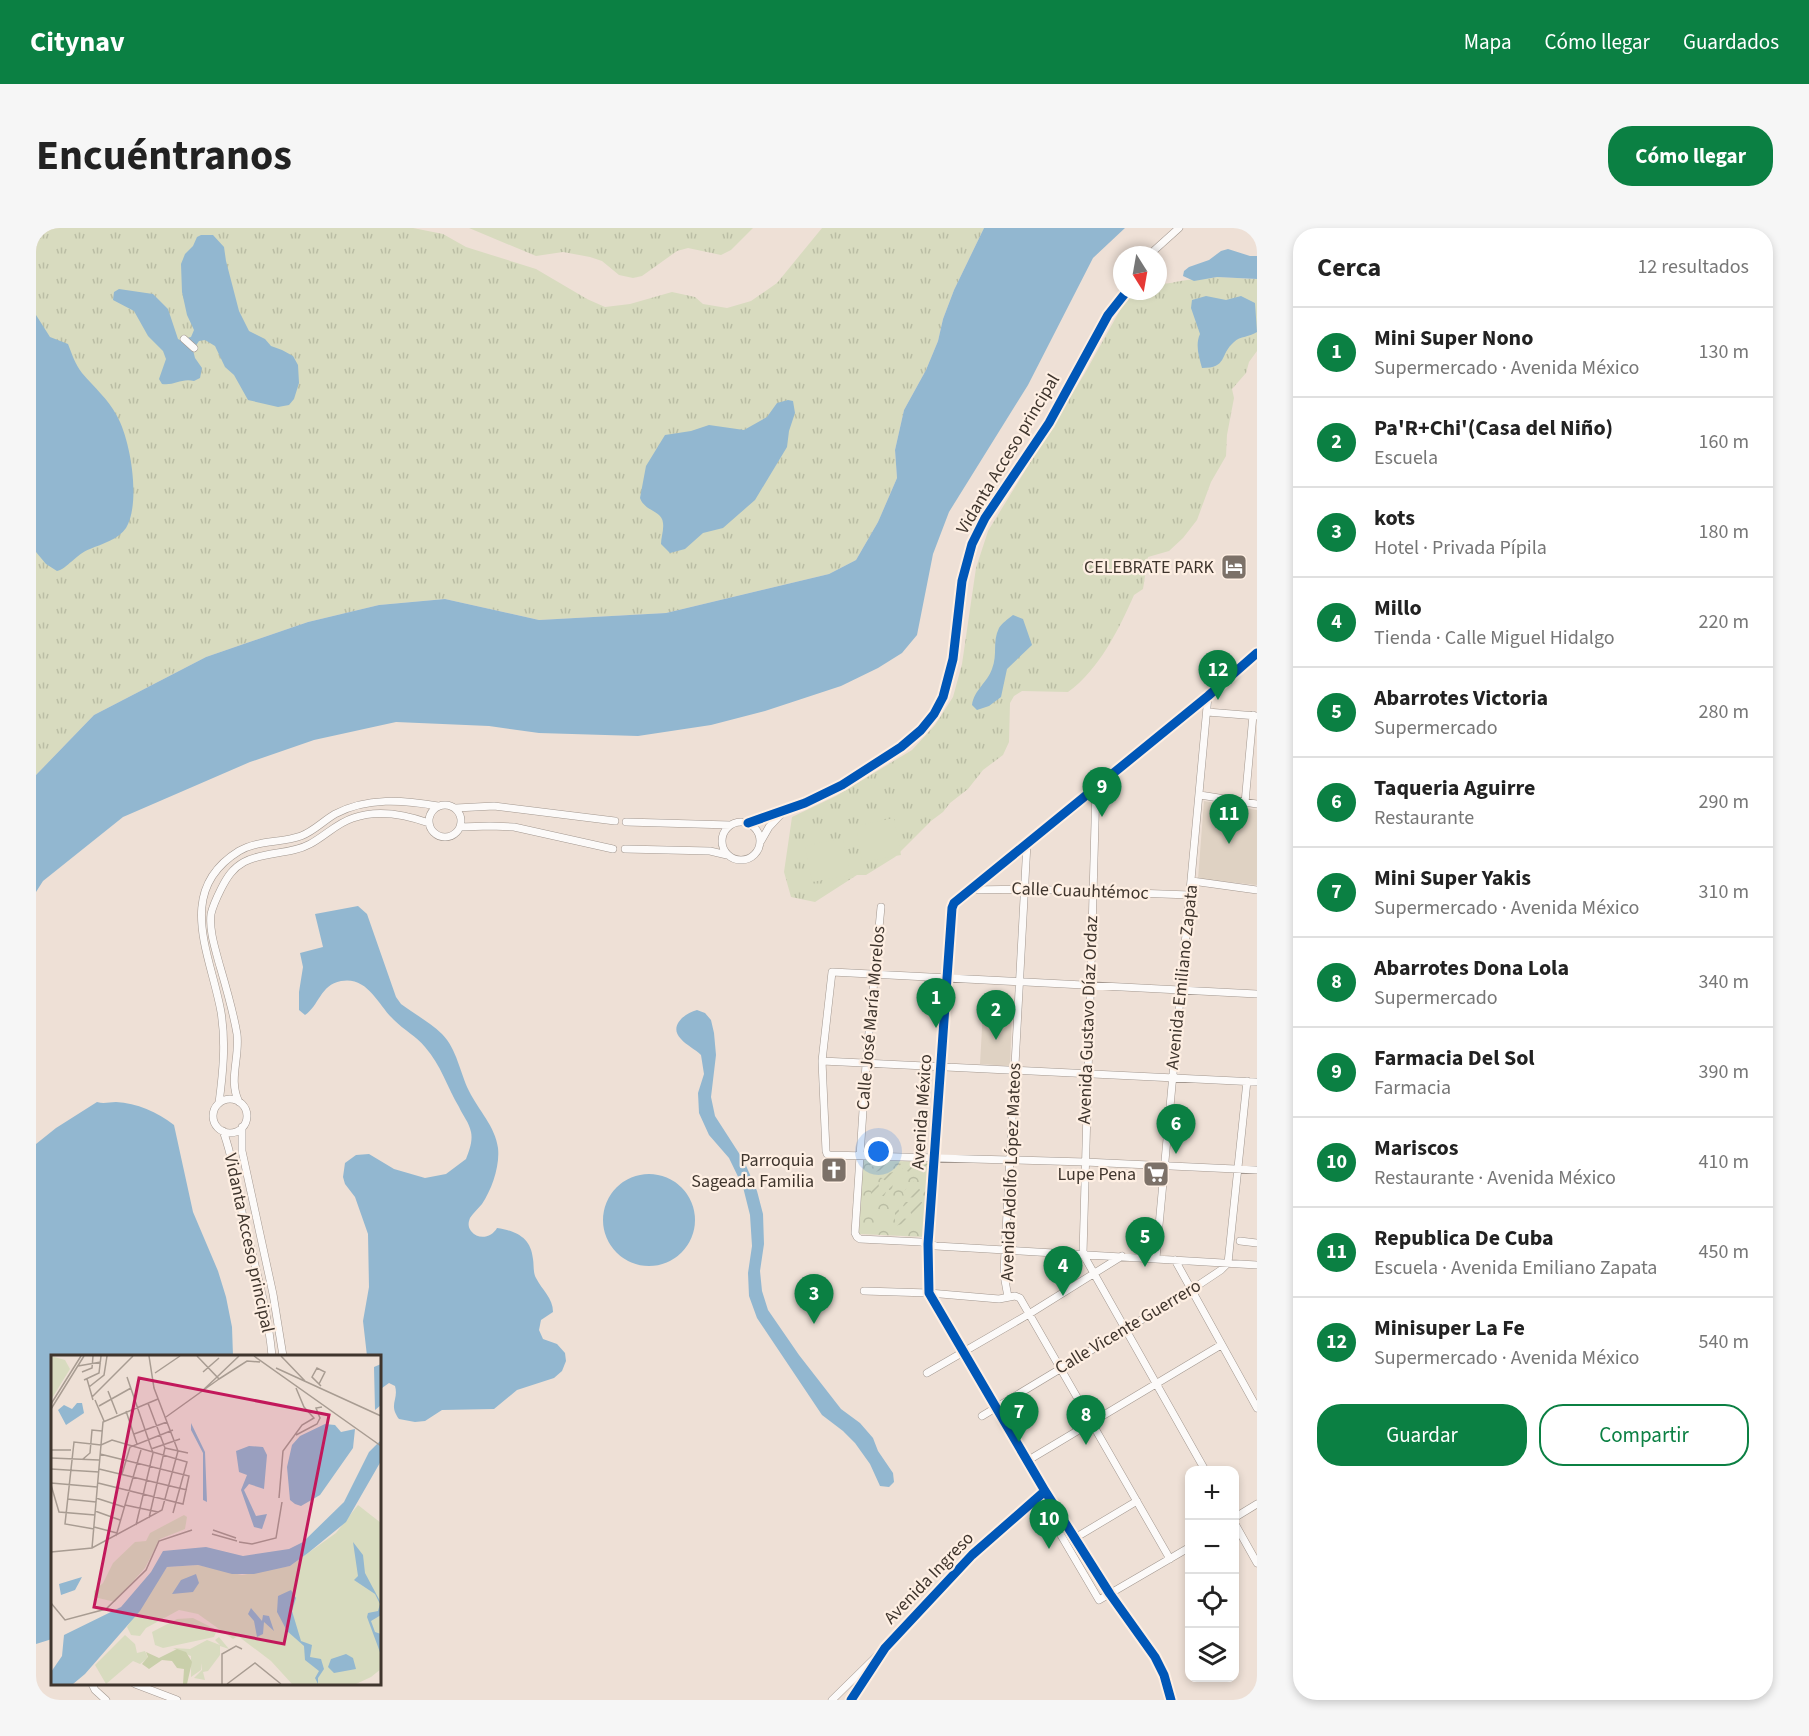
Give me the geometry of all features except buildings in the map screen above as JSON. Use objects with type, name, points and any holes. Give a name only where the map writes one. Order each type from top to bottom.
[{"type":"street","points":[[1159,246],[1179,228]]},
{"type":"street","name":"Vidanta Acceso principal","points":[[748,823],[783,812],[842,785],[871,768],[921,730],[934,714],[943,697],[953,659],[962,581],[972,544],[985,518],[1049,423],[1113,307],[1119,300]]},
{"type":"street","points":[[184,339],[194,348]]},
{"type":"street","name":"Avenida México","points":[[1042,1493],[1075,1538],[1110,1594],[1100,1600],[1042,1493],[1028,1461],[929,1293],[928,1244],[952,908],[954,903],[1257,654]]},
{"type":"street","name":"Avenida Emiliano Zapata","points":[[1156,1258],[1208,696]]},
{"type":"street","points":[[1207,712],[1255,716],[1245,802]]},
{"type":"street","name":"Avenida Gustavo Díaz Ordaz","points":[[1083,1254],[1096,787]]},
{"type":"street","points":[[1200,795],[1257,804]]},
{"type":"street","name":"Vidanta Acceso principal","points":[[239,1101],[247,1115],[242,1127],[234,1132],[218,1128],[213,1112],[219,1103],[224,1032],[201,931],[200,916],[203,896],[217,871],[242,850],[251,846],[293,839],[306,834],[335,814],[356,806],[383,801],[407,801],[438,806],[447,804],[456,808],[494,806],[615,821]]},
{"type":"street","points":[[429,823],[431,813],[438,806]]},
{"type":"street","points":[[239,1101],[234,1091],[233,1081],[237,1037],[231,1005],[212,937],[211,915],[215,900],[234,868],[256,856],[304,847],[352,818],[383,813],[411,816],[429,823],[434,832],[443,837],[453,835],[460,827],[461,817],[456,808]]},
{"type":"street","points":[[730,825],[721,840],[724,851],[732,859],[745,860],[756,854],[769,827],[783,812]]},
{"type":"street","points":[[626,822],[730,825],[748,823],[757,831],[760,842]]},
{"type":"street","points":[[460,827],[514,827],[613,849]]},
{"type":"street","name":"Avenida Adolfo López Mateos","points":[[1027,843],[1005,1250],[1004,1275],[1008,1296],[1020,1299],[1170,1559]]},
{"type":"street","points":[[625,849],[710,851],[727,855]]},
{"type":"street","points":[[1192,881],[1257,890]]},
{"type":"street","name":"Calle Cuauhtémoc","points":[[970,890],[1025,889],[1190,895]]},
{"type":"street","name":"Calle José María Morelos","points":[[881,907],[866,1064],[857,1237],[928,1244]]},
{"type":"street","points":[[1257,994],[832,972],[822,1061],[827,1154],[1257,1170]]},
{"type":"street","points":[[822,1061],[1257,1082]]},
{"type":"street","points":[[1228,1263],[1247,1082]]},
{"type":"street","points":[[219,1103],[229,1099],[239,1101]]},
{"type":"street","points":[[242,1127],[242,1151],[273,1294],[283,1355]]},
{"type":"street","name":"Vidanta Acceso principal","points":[[223,1131],[231,1153],[238,1195],[262,1294],[272,1355]]},
{"type":"street","points":[[1240,1241],[1257,1242]]},
{"type":"street","points":[[928,1244],[1257,1265]]},
{"type":"street","points":[[1083,1254],[1203,1466]]},
{"type":"street","points":[[927,1373],[1029,1314],[1122,1256]]},
{"type":"street","points":[[1175,1260],[1257,1408]]},
{"type":"street","name":"Calle Vicente Guerrero","points":[[982,1416],[1191,1290],[1228,1263]]},
{"type":"street","points":[[864,1291],[929,1293],[999,1299],[1008,1296]]},
{"type":"street","points":[[1028,1461],[1221,1345]]},
{"type":"street","name":"Avenida Ingreso","points":[[832,1700],[885,1648],[972,1555],[1042,1493]]},
{"type":"street","points":[[1075,1538],[1137,1501]]},
{"type":"street","points":[[1239,1517],[1257,1504]]},
{"type":"street","points":[[1239,1529],[1257,1563]]},
{"type":"street","points":[[1171,1700],[1164,1675],[1155,1657],[1110,1594],[1185,1549]]},
{"type":"street","name":"Avenida Ingreso","points":[[850,1700],[885,1648]]},
{"type":"street","points":[[93,1685],[106,1700]]},
{"type":"street","points":[[140,1685],[177,1700]]},
{"type":"shaded area","points":[[1204,801],[1257,810],[1257,885],[1198,879]]},
{"type":"shaded area","points":[[983,1011],[1012,1013],[1010,1066],[980,1064]]},
{"type":"green space","points":[[36,228],[413,228],[443,234],[466,247],[536,269],[605,307],[630,304],[672,292],[695,297],[703,304],[727,308],[751,301],[777,283],[822,228],[984,228],[954,290],[926,370],[904,410],[895,450],[897,478],[878,522],[856,560],[829,574],[666,613],[539,620],[445,599],[379,605],[308,622],[206,657],[94,715],[36,775]]},
{"type":"green space","points":[[469,228],[753,228],[731,250],[721,255],[688,248],[677,251],[642,276],[633,278],[619,275],[602,261],[590,257],[563,252],[536,256]]},
{"type":"green space","points":[[1217,277],[1257,279],[1257,351],[1249,362],[1246,373],[1232,389],[1234,398],[1227,435],[1226,456],[1211,482],[1197,520],[1169,551],[1148,557],[1143,589],[1134,595],[1115,635],[1099,661],[1068,692],[1022,691],[1014,696],[1010,703],[1009,742],[1003,755],[983,770],[968,789],[950,803],[895,857],[866,875],[857,875],[815,902],[791,897],[784,872],[792,817],[836,796],[912,750],[935,725],[953,697],[962,664],[976,568],[988,531],[1085,373],[1126,300],[1167,300],[1167,283]]},
{"type":"green space","points":[[894,818],[901,855],[862,862],[856,826]]},
{"type":"green space","points":[[843,838],[850,875],[812,882],[805,846]]},
{"type":"green space","points":[[863,1160],[931,1162],[925,1237],[859,1234]]},
{"type":"green space","points":[[870,1162],[893,1163],[895,1166],[875,1172],[874,1167],[869,1165]]},
{"type":"green space","points":[[899,1164],[924,1165],[915,1175],[901,1168]]},
{"type":"green space","points":[[893,1172],[892,1190],[889,1190],[887,1182],[879,1176]]},
{"type":"green space","points":[[875,1180],[886,1192],[884,1196],[871,1196],[871,1188]]},
{"type":"green space","points":[[914,1181],[920,1190],[920,1198],[905,1197],[903,1193],[906,1189],[911,1188]]},
{"type":"green space","points":[[905,1202],[922,1202],[920,1211],[913,1219],[910,1211],[903,1206]]},
{"type":"green space","points":[[898,1209],[903,1218],[909,1222],[895,1226],[895,1210]]},
{"type":"water","points":[[984,228],[1125,228],[1093,258],[1028,385],[949,512],[933,554],[917,635],[902,653],[841,686],[765,711],[711,725],[638,736],[539,733],[489,726],[396,722],[314,740],[250,762],[123,817],[43,881],[36,892],[36,775],[94,715],[206,657],[308,622],[379,605],[445,599],[539,620],[666,613],[829,574],[856,560],[878,522],[897,478],[895,450],[904,410],[926,370],[954,290]]},
{"type":"water","points":[[201,235],[213,235],[224,247],[239,311],[249,331],[265,339],[271,346],[293,356],[298,365],[299,383],[294,399],[289,405],[278,407],[248,400],[234,375],[225,367],[215,346],[205,340],[199,341],[193,350],[202,368],[200,378],[194,381],[185,380],[162,384],[159,379],[166,359],[163,351],[148,336],[134,311],[113,300],[114,292],[119,289],[153,294],[168,309],[178,339],[191,337],[194,330],[187,315],[182,292],[181,264],[185,254]]},
{"type":"water","points":[[1228,249],[1257,256],[1257,279],[1217,277],[1194,281],[1183,276],[1184,271],[1189,267],[1209,260]]},
{"type":"water","points":[[1206,296],[1226,300],[1241,296],[1255,303],[1257,332],[1234,342],[1216,366],[1202,368],[1198,347],[1200,334],[1191,308],[1192,300]]},
{"type":"water","points":[[36,315],[50,337],[68,344],[80,370],[113,410],[122,427],[132,472],[133,503],[123,532],[85,551],[57,571],[46,564],[36,552]]},
{"type":"water","points":[[793,401],[795,413],[787,447],[755,500],[723,528],[703,533],[685,549],[670,553],[661,544],[662,519],[642,503],[640,498],[646,466],[665,435],[691,431],[709,425],[744,430],[767,417],[777,403]]},
{"type":"water","points":[[1013,615],[1023,619],[1032,645],[1007,669],[1001,697],[989,706],[977,710],[972,705],[973,700],[992,669],[997,633],[1002,624]]},
{"type":"water","points":[[358,906],[367,914],[396,997],[401,1004],[447,1040],[455,1054],[469,1091],[496,1140],[498,1162],[492,1184],[486,1198],[470,1218],[469,1228],[481,1237],[489,1236],[497,1228],[504,1229],[517,1234],[526,1241],[532,1252],[535,1276],[553,1307],[553,1312],[541,1320],[539,1330],[543,1339],[557,1344],[565,1353],[566,1361],[562,1371],[554,1378],[517,1390],[494,1409],[442,1410],[425,1421],[399,1419],[394,1409],[395,1386],[389,1383],[381,1388],[381,1355],[367,1355],[363,1321],[369,1287],[368,1234],[355,1197],[345,1184],[343,1177],[345,1163],[356,1155],[369,1154],[394,1169],[425,1178],[446,1174],[466,1159],[471,1135],[470,1128],[431,1054],[388,1014],[365,987],[350,981],[334,983],[324,991],[305,1015],[299,1010],[303,967],[300,953],[323,947],[315,914]]},
{"type":"water","points":[[697,1010],[705,1013],[711,1020],[714,1033],[716,1055],[711,1097],[715,1116],[744,1161],[757,1191],[763,1214],[764,1244],[760,1271],[762,1291],[768,1310],[841,1409],[860,1423],[873,1438],[878,1451],[893,1473],[894,1482],[889,1487],[880,1486],[870,1464],[855,1443],[822,1415],[757,1318],[749,1296],[748,1273],[752,1246],[750,1215],[743,1187],[729,1158],[709,1135],[699,1113],[698,1093],[704,1074],[701,1055],[683,1041],[676,1029],[683,1017]]},
{"type":"water","points":[[97,1102],[116,1102],[139,1106],[154,1112],[174,1125],[193,1212],[218,1271],[226,1297],[232,1327],[233,1355],[51,1355],[51,1639],[36,1644],[36,1144],[56,1128]]},
{"type":"water","points":[[649,1174],[666,1178],[681,1188],[691,1203],[695,1220],[691,1237],[681,1252],[666,1262],[649,1266],[632,1262],[617,1252],[607,1237],[603,1220],[607,1203],[617,1188],[632,1178]]},
{"type":"cycle path","points":[[748,823],[805,803],[842,785],[901,747],[921,730],[934,714],[943,697],[953,659],[962,581],[972,544],[985,518],[1049,423],[1108,315],[1120,300]]},
{"type":"cycle path","points":[[1171,1700],[1164,1675],[1155,1657],[1110,1594],[1045,1491],[929,1293],[928,1244],[952,908],[954,903],[1208,696],[1257,653]]},
{"type":"cycle path","points":[[851,1700],[885,1648],[972,1555],[1045,1491]]},
{"type":"place","name":"CELEBRATE PARK","points":[[1234,567]]},
{"type":"place","name":"Minisuper La Fe","points":[[1218,700]]},
{"type":"place","name":"Farmacia Del Sol","points":[[1102,817]]},
{"type":"place","name":"Republica De Cuba","points":[[1229,844]]},
{"type":"place","name":"Mini Super Nono","points":[[936,1028]]},
{"type":"place","name":"Pa'R+Chi'(Casa del Niño)","points":[[996,1040]]},
{"type":"place","name":"Taqueria Aguirre","points":[[1176,1154]]},
{"type":"place","name":"Parroquia Sageada Familia","points":[[834,1170]]},
{"type":"place","name":"Lupe Pena","points":[[1156,1174]]},
{"type":"place","name":"Abarrotes Victoria","points":[[1145,1267]]},
{"type":"place","name":"Millo","points":[[1063,1296]]},
{"type":"place","name":"kots","points":[[814,1324]]},
{"type":"place","name":"Mini Super Yakis","points":[[1019,1442]]},
{"type":"place","name":"Abarrotes Dona Lola","points":[[1086,1445]]},
{"type":"place","name":"Mariscos","points":[[1049,1549]]}]
